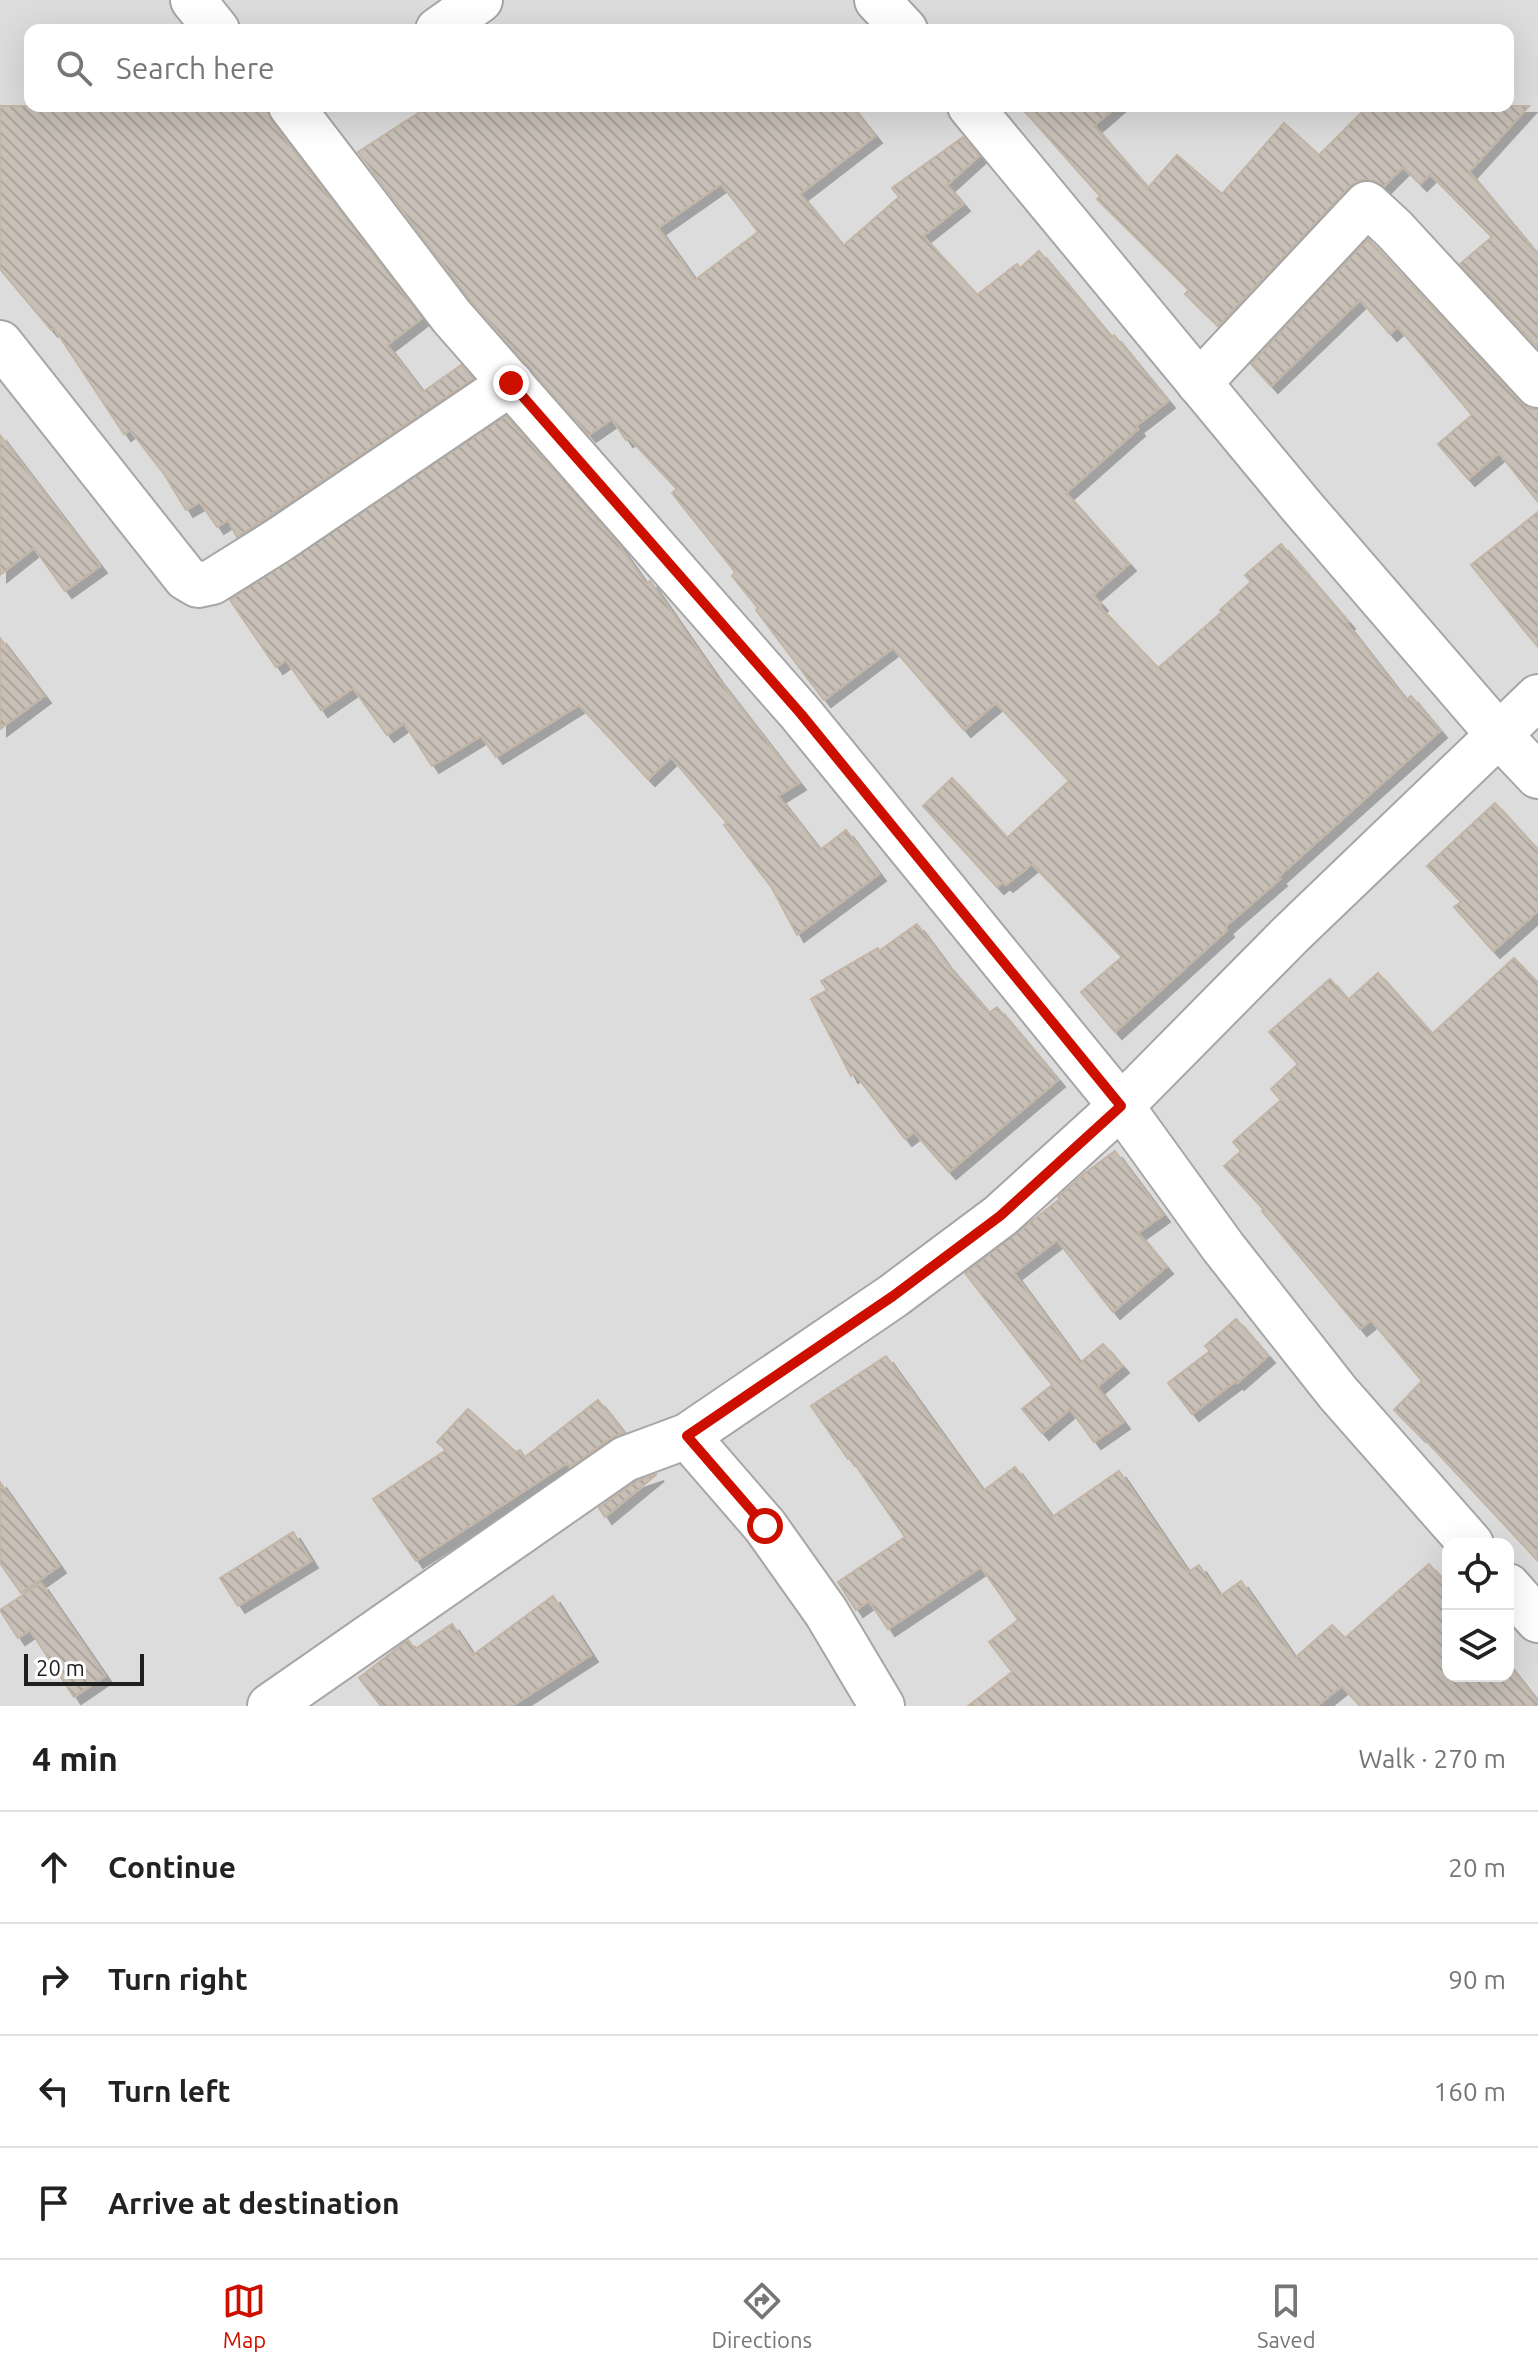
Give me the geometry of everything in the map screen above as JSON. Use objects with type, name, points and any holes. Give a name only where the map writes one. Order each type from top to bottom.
[{"type":"street","points":[[193,0],[212,24]]},
{"type":"street","points":[[446,24],[480,0]]},
{"type":"street","points":[[975,112],[1199,383],[1499,735],[1538,776]]},
{"type":"street","points":[[310,113],[452,317],[801,714],[1121,1106],[1223,1247],[1338,1393],[1466,1538]]},
{"type":"street","points":[[1199,383],[1367,204],[1394,229],[1538,385]]},
{"type":"street","points":[[0,343],[186,578],[198,585],[212,582],[279,540],[511,383]]},
{"type":"street","points":[[270,1706],[625,1459],[687,1436],[893,1296],[1000,1216],[1121,1106],[1290,935],[1538,697]]},
{"type":"street","points":[[687,1436],[765,1526],[826,1612],[882,1706]]},
{"type":"street","points":[[1514,1593],[1538,1620]]},
{"type":"shaded area","points":[[0,0],[1538,0],[1538,1706],[0,1706]]},
{"type":"building","points":[[0,106],[24,106],[24,112],[269,112],[271,121],[422,318],[387,345],[423,392],[461,365],[473,379],[237,537],[228,520],[217,527],[200,502],[186,510],[164,474],[130,430],[124,434],[54,328],[51,330],[0,269]]},
{"type":"building","points":[[1514,106],[1529,106],[1469,172],[1538,255],[1538,348],[1460,264],[1492,237],[1430,174],[1420,184],[1403,167],[1384,186],[1372,180],[1359,180],[1349,187],[1218,326],[1185,294],[1189,290],[1097,199],[1100,196],[1025,112],[1110,112],[1094,126],[1148,188],[1177,155],[1222,194],[1284,123],[1319,155],[1362,112],[1514,112]]},
{"type":"building","points":[[420,112],[856,112],[875,136],[800,194],[843,246],[899,197],[892,188],[963,137],[979,156],[947,185],[963,204],[923,236],[977,295],[1017,264],[1020,268],[1039,251],[1168,401],[1136,426],[1138,429],[1066,493],[1129,564],[1093,595],[1101,604],[1099,606],[1158,668],[1222,612],[1220,610],[1251,582],[1245,575],[1281,544],[1348,622],[1406,700],[1411,696],[1440,731],[1278,877],[1280,879],[1225,927],[1227,930],[1115,1032],[1081,992],[1122,957],[1032,864],[1006,885],[1003,882],[997,887],[923,806],[952,778],[1007,838],[1069,781],[996,703],[964,730],[893,648],[824,700],[732,576],[735,572],[672,493],[677,489],[629,438],[626,440],[612,419],[589,435],[471,301],[358,152]],"holes":[[[721,184],[758,232],[695,280],[658,228]]]},
{"type":"building","points":[[1368,239],[1520,402],[1530,409],[1538,409],[1538,502],[1499,453],[1468,479],[1438,444],[1472,415],[1398,327],[1390,334],[1360,300],[1271,386],[1251,364]]},
{"type":"building","points":[[506,416],[616,541],[646,584],[650,581],[716,676],[799,783],[778,796],[820,850],[846,830],[879,874],[797,935],[772,888],[724,825],[727,823],[671,757],[648,779],[579,705],[496,757],[481,736],[432,766],[404,723],[387,735],[353,688],[321,710],[286,660],[276,667],[230,600]]},
{"type":"building","points":[[0,435],[100,566],[65,591],[34,548],[0,575]]},
{"type":"building","points":[[1538,512],[1538,647],[1471,565]]},
{"type":"building","points":[[0,638],[44,696],[0,729]]},
{"type":"building","points":[[1495,803],[1538,850],[1538,911],[1493,951],[1454,907],[1461,902],[1427,866]]},
{"type":"building","points":[[917,924],[989,1013],[997,1007],[1058,1080],[949,1172],[914,1132],[905,1139],[855,1074],[851,1076],[811,999],[827,990],[821,981],[878,948],[879,951]]},
{"type":"building","points":[[1514,958],[1538,983],[1538,1561],[1394,1410],[1422,1381],[1371,1320],[1360,1329],[1264,1210],[1224,1166],[1241,1151],[1233,1142],[1281,1100],[1271,1089],[1298,1064],[1269,1032],[1330,979],[1348,1000],[1378,973],[1432,1034]]},
{"type":"building","points":[[1115,1151],[1163,1215],[1138,1233],[1166,1267],[1113,1312],[1057,1240],[1014,1273],[1080,1363],[1103,1344],[1122,1366],[1097,1387],[1123,1422],[1094,1442],[1070,1409],[1042,1433],[1022,1409],[1052,1385],[965,1273],[1060,1199],[1058,1197],[1085,1173]]},
{"type":"building","points":[[1236,1319],[1268,1356],[1237,1383],[1192,1414],[1168,1383],[1210,1351],[1205,1346]]},
{"type":"building","points":[[886,1356],[983,1491],[1015,1467],[1052,1517],[1119,1471],[1188,1572],[1199,1565],[1220,1596],[1241,1581],[1295,1658],[1332,1625],[1345,1638],[1429,1564],[1442,1579],[1442,1682],[1514,1682],[1514,1672],[1538,1706],[1360,1706],[1342,1686],[1317,1706],[968,1706],[1012,1672],[989,1642],[1018,1620],[981,1567],[888,1629],[869,1601],[856,1610],[838,1582],[905,1537],[811,1406]]},
{"type":"building","points":[[598,1400],[624,1433],[611,1438],[570,1467],[567,1463],[416,1561],[373,1499],[446,1450],[437,1442],[468,1409],[525,1457]]},
{"type":"building","points":[[657,1474],[605,1517],[599,1508],[637,1481]]},
{"type":"building","points":[[0,1482],[59,1566],[21,1593],[0,1563]]},
{"type":"building","points":[[293,1532],[311,1561],[238,1606],[220,1578]]},
{"type":"building","points":[[41,1583],[105,1676],[74,1697],[30,1630],[18,1638],[0,1610]]},
{"type":"building","points":[[553,1596],[591,1655],[512,1706],[381,1706],[359,1678],[408,1640],[415,1649],[452,1624],[473,1655]]},
{"type":"route","points":[[511,383],[801,714],[1121,1106],[1000,1216],[893,1296],[687,1436],[765,1526]]}]
